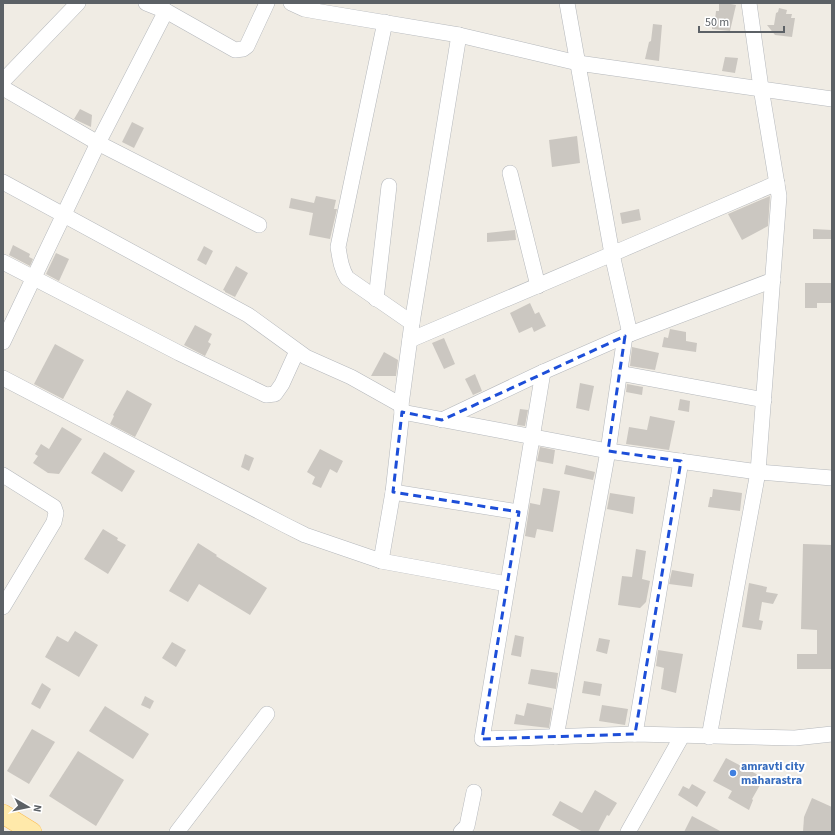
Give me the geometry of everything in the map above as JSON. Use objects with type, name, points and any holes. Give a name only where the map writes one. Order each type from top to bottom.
[{"type":"main road","points":[[3,814],[32,832]]},
{"type":"street","points":[[3,80],[78,3]]},
{"type":"street","points":[[146,3],[166,11],[235,50],[240,50],[248,46],[267,3]]},
{"type":"street","points":[[291,3],[304,9],[459,35],[578,63],[832,99]]},
{"type":"street","points":[[556,737],[628,335],[567,3]]},
{"type":"street","points":[[709,736],[758,472],[779,196],[749,3]]},
{"type":"street","points":[[3,342],[98,143],[166,11]]},
{"type":"street","points":[[385,22],[338,247],[340,261],[347,278],[412,323]]},
{"type":"street","points":[[381,561],[393,492],[412,323],[459,35]]},
{"type":"street","points":[[3,88],[98,143],[259,225]]},
{"type":"street","points":[[510,173],[538,286]]},
{"type":"street","points":[[3,182],[248,315],[306,357],[351,377],[402,409],[442,420],[608,452],[758,472],[832,478]]},
{"type":"street","points":[[410,340],[777,183]]},
{"type":"street","points":[[376,299],[389,186]]},
{"type":"street","points":[[3,262],[179,353],[266,395],[275,394],[282,384],[297,351]]},
{"type":"street","points":[[442,420],[543,372],[628,335],[773,280]]},
{"type":"street","points":[[543,372],[482,739],[635,734],[795,738],[832,734]]},
{"type":"street","points":[[620,373],[764,400]]},
{"type":"street","points":[[3,378],[285,526],[305,535],[381,561],[507,584]]},
{"type":"street","points":[[635,734],[681,461]]},
{"type":"street","points":[[3,475],[54,507],[56,513],[54,522],[3,607]]},
{"type":"street","points":[[393,492],[519,512]]},
{"type":"street","points":[[177,832],[267,714]]},
{"type":"street","points":[[628,832],[682,736]]},
{"type":"street","points":[[461,832],[467,826],[474,792]]},
{"type":"highlighted area","points":[[625,336],[608,451],[681,461],[635,734],[482,739],[519,512],[393,492],[402,412],[442,420]]},
{"type":"building","points":[[725,3],[736,5],[730,31],[712,29],[712,20],[715,21],[716,11],[719,11],[719,4]]},
{"type":"building","points":[[779,8],[787,10],[786,14],[792,14],[791,18],[795,18],[792,37],[775,35],[767,25],[774,25],[776,13],[778,12]]},
{"type":"building","points":[[653,24],[662,25],[659,61],[645,59],[649,42],[651,41]]},
{"type":"building","points":[[725,57],[738,58],[735,73],[722,71]]},
{"type":"building","points":[[80,109],[92,115],[91,127],[74,119]]},
{"type":"building","points":[[132,122],[144,128],[134,148],[122,142]]},
{"type":"building","points":[[577,136],[580,163],[552,167],[549,140]]},
{"type":"building","points":[[316,196],[336,200],[334,209],[337,209],[330,239],[309,235],[313,213],[289,208],[291,198],[314,203]]},
{"type":"building","points":[[770,196],[768,226],[742,240],[728,214]]},
{"type":"building","points":[[639,209],[641,220],[622,224],[620,213]]},
{"type":"building","points":[[813,229],[832,230],[832,239],[813,239]]},
{"type":"building","points":[[515,230],[516,240],[487,242],[487,233]]},
{"type":"building","points":[[13,245],[30,254],[29,257],[33,259],[30,266],[9,255]]},
{"type":"building","points":[[204,246],[213,251],[206,265],[197,260]]},
{"type":"building","points":[[56,253],[69,259],[59,281],[46,274]]},
{"type":"building","points":[[236,266],[248,273],[235,297],[223,290]]},
{"type":"building","points":[[805,283],[832,283],[832,303],[817,303],[817,308],[805,308]]},
{"type":"building","points":[[530,303],[535,314],[539,312],[546,326],[534,332],[532,327],[519,333],[510,313]]},
{"type":"building","points":[[195,325],[212,334],[208,342],[211,344],[205,356],[184,345]]},
{"type":"building","points":[[670,329],[686,332],[686,341],[697,343],[696,352],[662,347],[664,337],[668,338]]},
{"type":"building","points":[[444,338],[455,364],[444,369],[432,343]]},
{"type":"building","points":[[55,344],[84,360],[63,399],[34,384]]},
{"type":"building","points":[[632,347],[659,353],[655,370],[630,366]]},
{"type":"building","points":[[384,352],[398,360],[396,376],[371,376]]},
{"type":"building","points":[[475,374],[482,391],[473,395],[465,379]]},
{"type":"building","points":[[580,383],[594,386],[589,411],[576,408]]},
{"type":"building","points":[[627,384],[643,387],[642,395],[626,392]]},
{"type":"building","points":[[127,390],[152,404],[135,437],[110,424],[114,416],[113,415]]},
{"type":"building","points":[[680,399],[690,401],[689,412],[678,410]]},
{"type":"building","points":[[520,409],[528,410],[525,426],[517,425]]},
{"type":"building","points":[[650,416],[675,421],[669,450],[626,444],[629,427],[647,430]]},
{"type":"building","points":[[62,427],[82,439],[59,474],[48,473],[33,463],[38,456],[35,454],[41,444],[49,449]]},
{"type":"building","points":[[540,447],[555,450],[553,464],[537,461]]},
{"type":"building","points":[[320,449],[343,461],[337,473],[330,469],[321,488],[312,484],[315,477],[307,472]]},
{"type":"building","points":[[104,452],[135,471],[122,492],[91,473]]},
{"type":"building","points":[[245,454],[254,458],[249,471],[241,467]]},
{"type":"building","points":[[566,465],[595,472],[593,480],[564,474]]},
{"type":"building","points":[[543,488],[560,491],[553,532],[537,529],[535,538],[525,536],[530,503],[540,505]]},
{"type":"building","points":[[713,489],[742,493],[740,511],[708,507]]},
{"type":"building","points":[[610,493],[635,497],[633,514],[607,509]]},
{"type":"building","points":[[103,529],[126,545],[108,574],[84,559]]},
{"type":"building","points":[[198,543],[267,588],[250,615],[199,584],[188,602],[169,591]]},
{"type":"building","points":[[803,544],[832,545],[832,669],[797,669],[797,654],[817,654],[817,630],[801,629]]},
{"type":"building","points":[[636,549],[646,551],[642,579],[650,581],[646,602],[640,608],[618,605],[622,576],[632,577]]},
{"type":"building","points":[[672,570],[694,574],[692,587],[669,584]]},
{"type":"building","points":[[749,583],[767,587],[766,592],[778,594],[773,604],[762,602],[759,620],[763,621],[761,630],[742,627]]},
{"type":"building","points":[[75,631],[98,645],[79,677],[45,657],[57,636],[68,642]]},
{"type":"building","points":[[515,635],[524,637],[521,657],[511,655]]},
{"type":"building","points":[[599,638],[610,640],[607,654],[596,651]]},
{"type":"building","points":[[172,642],[186,650],[176,667],[162,658]]},
{"type":"building","points":[[658,650],[683,654],[676,693],[661,689],[664,668],[656,666]]},
{"type":"building","points":[[531,669],[558,673],[556,689],[528,684]]},
{"type":"building","points":[[584,681],[602,684],[600,696],[582,693]]},
{"type":"building","points":[[42,683],[51,689],[40,709],[31,704]]},
{"type":"building","points":[[145,696],[154,701],[150,709],[141,705]]},
{"type":"building","points":[[527,703],[552,708],[549,728],[514,724],[516,714],[524,716]]},
{"type":"building","points":[[602,705],[628,709],[625,725],[599,721]]},
{"type":"building","points":[[105,706],[149,734],[133,759],[89,731]]},
{"type":"building","points":[[32,729],[55,742],[29,784],[7,771]]},
{"type":"building","points":[[78,751],[124,780],[96,826],[49,796]]},
{"type":"building","points":[[726,758],[764,778],[752,799],[753,800],[749,810],[728,798],[732,791],[713,781]]},
{"type":"building","points":[[692,784],[706,792],[697,807],[678,795],[683,786],[689,789]]},
{"type":"building","points":[[595,790],[617,803],[609,816],[607,815],[598,832],[583,832],[552,815],[560,801],[582,813]]},
{"type":"building","points":[[812,798],[832,807],[832,832],[803,832],[804,817]]},
{"type":"building","points":[[692,816],[722,832],[684,832]]},
{"type":"place","name":"amravti city maharastra","points":[[733,773]]}]
